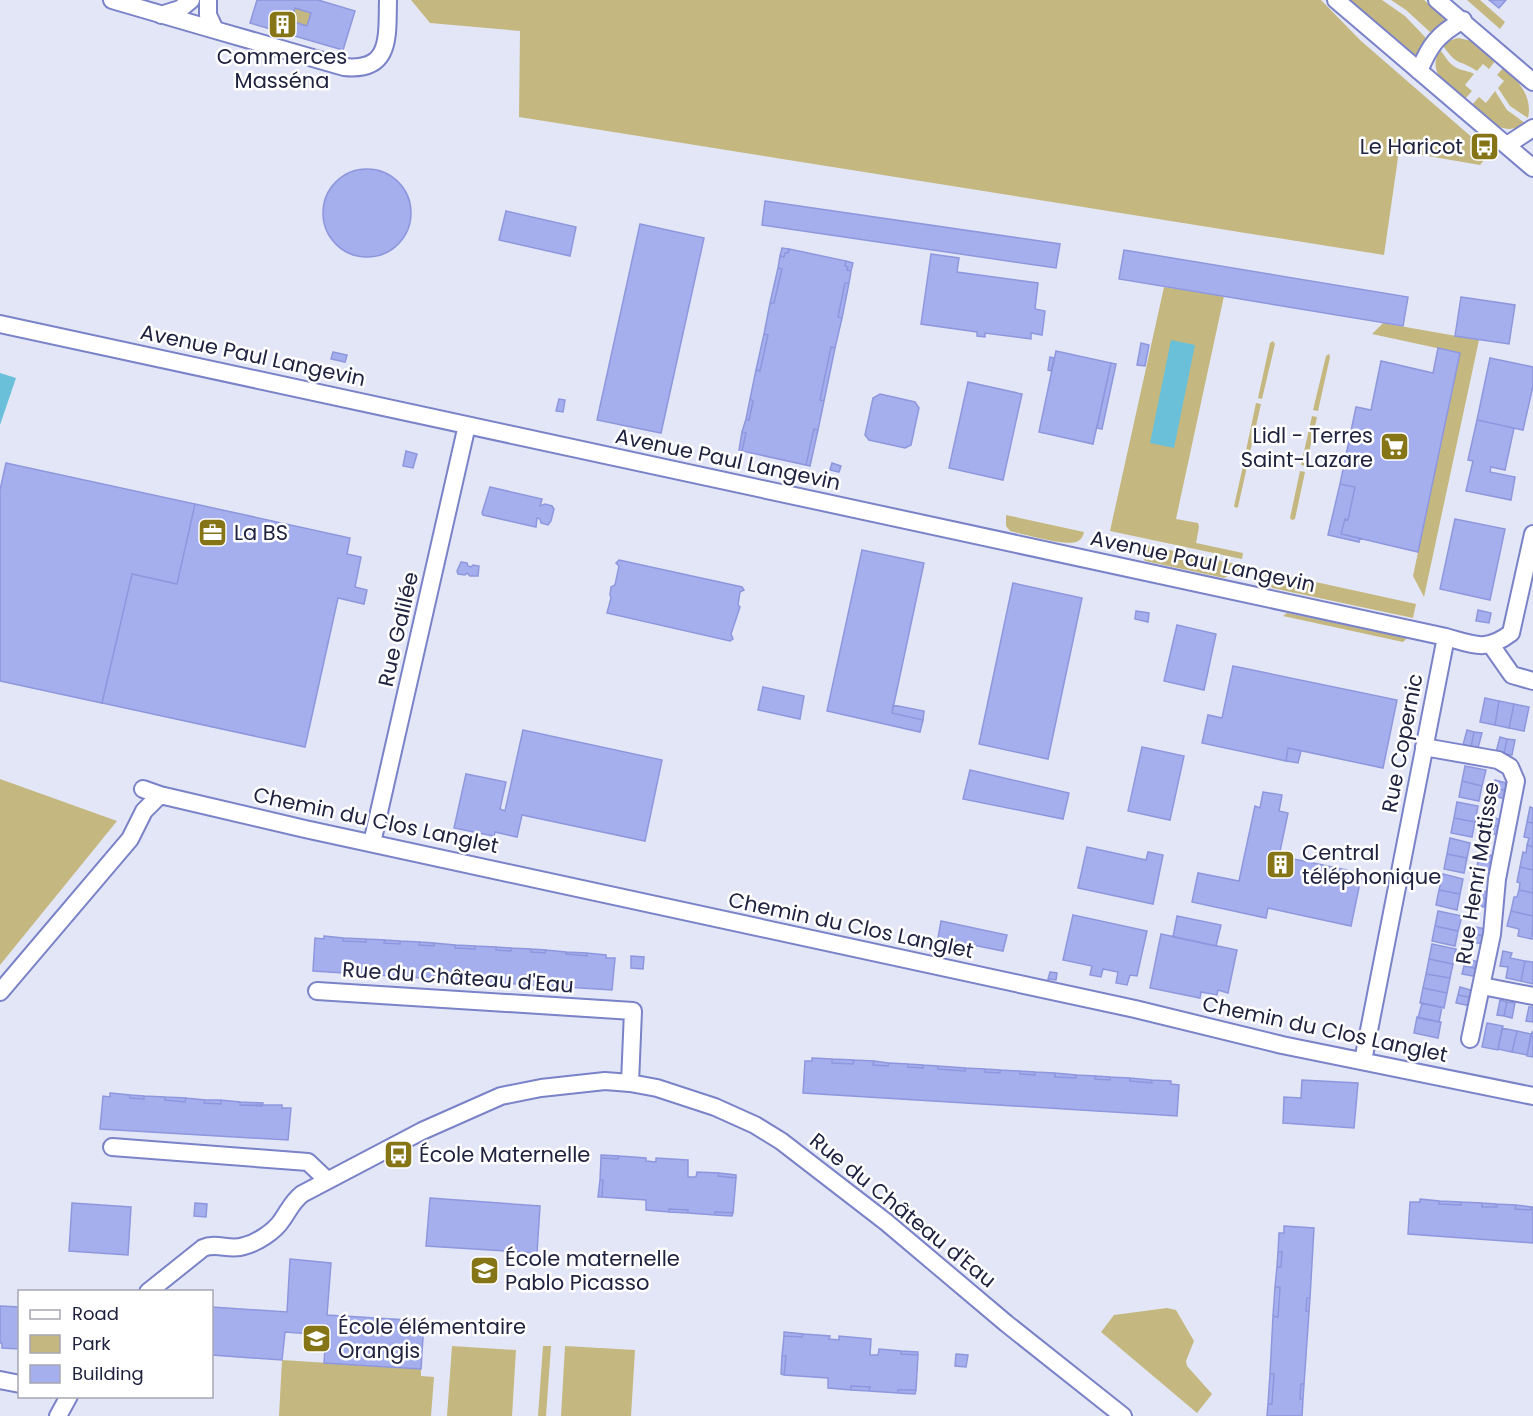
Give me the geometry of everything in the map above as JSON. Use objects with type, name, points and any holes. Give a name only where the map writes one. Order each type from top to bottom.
[{"type":"street","points":[[112,0],[344,67],[358,68],[370,64],[380,57],[384,50],[388,0]]},
{"type":"street","points":[[161,15],[180,9],[191,0]]},
{"type":"street","points":[[208,0],[208,15],[215,30]]},
{"type":"street","points":[[1335,0],[1533,168]]},
{"type":"street","points":[[1437,0],[1533,82]]},
{"type":"street","points":[[1419,71],[1434,41],[1444,31],[1463,20]]},
{"type":"street","points":[[1507,145],[1533,128]]},
{"type":"street","name":"Avenue Paul Langevin","points":[[0,324],[1446,637]]},
{"type":"street","name":"Rue Galilée","points":[[372,843],[466,425]]},
{"type":"street","points":[[1446,637],[1475,645],[1491,645],[1511,633],[1533,534]]},
{"type":"street","name":"Rue Copernic","points":[[1363,1061],[1446,637]]},
{"type":"street","points":[[1491,645],[1512,675],[1533,681]]},
{"type":"street","name":"Rue Henri Matisse","points":[[1424,747],[1498,760],[1510,767],[1516,781],[1497,879],[1492,934],[1470,1039]]},
{"type":"street","name":"Chemin du Clos Langlet","points":[[143,789],[160,795],[372,843],[1135,1009],[1282,1045],[1533,1096]]},
{"type":"street","points":[[0,992],[130,839],[144,811],[160,795]]},
{"type":"street","points":[[1482,986],[1533,996]]},
{"type":"street","name":"Rue du Château d'Eau","points":[[317,991],[633,1011],[630,1083]]},
{"type":"street","name":"Rue du Château d'Eau","points":[[150,1290],[203,1248],[211,1245],[241,1248],[265,1235],[284,1219],[292,1202],[327,1180],[422,1131],[501,1096],[575,1083],[630,1083],[657,1088],[715,1107],[754,1125],[781,1141],[886,1222],[1123,1416]]},
{"type":"street","points":[[112,1147],[308,1162],[327,1180]]},
{"type":"street","points":[[0,1380],[18,1384]]},
{"type":"street","points":[[58,1416],[67,1398]]},
{"type":"green space","points":[[411,0],[1321,0],[1360,40],[1490,153],[1480,165],[1399,151],[1384,255],[519,117],[520,31],[430,23]]},
{"type":"green space","points":[[1349,0],[1382,0],[1405,16],[1426,38],[1417,56]]},
{"type":"green space","points":[[1391,0],[1424,0],[1448,20],[1430,32]]},
{"type":"green space","points":[[1467,0],[1480,0],[1505,22],[1500,29]]},
{"type":"green space","points":[[295,8],[311,13],[307,26],[291,21]]},
{"type":"green space","points":[[1458,38],[1472,41],[1495,61],[1489,69],[1483,64],[1477,71],[1452,57],[1443,46],[1448,41]]},
{"type":"green space","points":[[1440,50],[1453,65],[1474,74],[1465,85],[1472,91],[1464,100],[1446,84],[1437,72],[1436,58]]},
{"type":"green space","points":[[1504,67],[1519,83],[1526,96],[1528,118],[1510,106],[1498,88],[1504,81],[1497,75]]},
{"type":"green space","points":[[1495,91],[1507,110],[1525,123],[1510,129],[1503,128],[1471,106],[1479,97],[1486,103]]},
{"type":"green space","points":[[1164,287],[1224,296],[1176,519],[1198,523],[1196,543],[1243,553],[1242,559],[1110,531]]},
{"type":"green space","points":[[1383,323],[1479,340],[1424,597],[1413,576],[1460,353],[1372,334]]},
{"type":"green space","points":[[1273,341],[1275,344],[1262,399],[1258,398],[1270,343]]},
{"type":"green space","points":[[1329,354],[1318,411],[1313,410],[1326,356]]},
{"type":"green space","points":[[1256,403],[1261,404],[1248,461],[1244,460]]},
{"type":"green space","points":[[1312,416],[1317,417],[1306,466],[1301,465]]},
{"type":"green space","points":[[1243,466],[1247,467],[1236,508],[1234,506]]},
{"type":"green space","points":[[1300,471],[1305,472],[1295,519],[1292,520],[1290,518]]},
{"type":"green space","points":[[1006,515],[1084,532],[1079,540],[1071,543],[1044,539],[1010,531],[1006,526]]},
{"type":"green space","points":[[1141,544],[1241,565],[1238,572],[1224,578],[1145,561],[1140,553]]},
{"type":"green space","points":[[1265,571],[1416,604],[1413,618],[1272,588]]},
{"type":"green space","points":[[1287,613],[1407,638],[1403,642],[1283,616]]},
{"type":"green space","points":[[0,779],[117,821],[0,965]]},
{"type":"green space","points":[[1167,1308],[1176,1310],[1194,1341],[1186,1361],[1187,1366],[1212,1394],[1197,1413],[1101,1332],[1114,1315]]},
{"type":"green space","points":[[452,1346],[516,1350],[512,1416],[447,1416]]},
{"type":"green space","points":[[543,1346],[551,1346],[546,1416],[538,1416]]},
{"type":"green space","points":[[565,1346],[635,1350],[631,1416],[561,1416]]},
{"type":"green space","points":[[282,1360],[421,1369],[421,1376],[434,1377],[431,1416],[279,1416]]},
{"type":"water","points":[[1171,340],[1195,345],[1174,448],[1150,443]]},
{"type":"water","points":[[0,373],[16,378],[0,425]]},
{"type":"building","name":"Commerces Masséna","points":[[257,0],[318,0],[355,11],[343,50],[250,23]],"holes":[[[295,8],[311,13],[307,26],[291,21]]]},
{"type":"building","points":[[1489,0],[1506,0],[1499,8]]},
{"type":"building","points":[[367,169],[384,173],[398,182],[407,196],[411,213],[407,230],[398,244],[384,253],[367,257],[350,253],[336,244],[327,230],[323,213],[327,196],[336,182],[350,173]]},
{"type":"building","points":[[765,201],[1060,244],[1056,268],[762,225]]},
{"type":"building","points":[[506,211],[576,227],[570,256],[499,240]]},
{"type":"building","points":[[640,224],[704,238],[661,433],[597,420]]},
{"type":"building","points":[[782,248],[789,249],[784,257],[780,256]]},
{"type":"building","points":[[789,249],[846,261],[847,270],[851,271],[849,283],[845,283],[838,317],[842,318],[835,348],[831,347],[820,400],[824,401],[818,430],[814,429],[806,465],[742,451],[746,433],[742,432],[746,419],[749,420],[753,401],[750,399],[756,370],[760,371],[768,335],[764,334],[770,303],[774,303],[782,269],[778,268],[780,256],[784,257]]},
{"type":"building","points":[[1124,250],[1408,297],[1403,326],[1119,279]]},
{"type":"building","points":[[931,254],[959,258],[957,272],[1038,283],[1035,309],[1045,311],[1042,335],[1031,333],[1031,339],[985,333],[985,337],[977,336],[977,332],[921,324]]},
{"type":"building","points":[[846,261],[853,263],[851,271],[845,266]]},
{"type":"building","points":[[778,268],[782,269],[774,303],[770,303]]},
{"type":"building","points":[[845,283],[849,283],[842,318],[838,317]]},
{"type":"building","points":[[1461,297],[1515,305],[1509,344],[1455,336]]},
{"type":"building","points":[[764,334],[768,335],[760,371],[756,370]]},
{"type":"building","points":[[1141,343],[1149,345],[1145,366],[1137,365]]},
{"type":"building","points":[[831,347],[835,348],[824,401],[820,400]]},
{"type":"building","name":"Lidl - Terres Saint-Lazare","points":[[1438,348],[1460,353],[1418,552],[1341,534],[1345,519],[1348,520],[1355,487],[1340,484],[1356,407],[1371,410],[1381,361],[1433,373]]},
{"type":"building","points":[[1056,351],[1111,363],[1093,444],[1039,432]]},
{"type":"building","points":[[333,352],[347,355],[345,362],[331,359]]},
{"type":"building","points":[[1050,357],[1054,358],[1051,371],[1048,370]]},
{"type":"building","points":[[1490,358],[1533,367],[1533,386],[1523,430],[1477,420]]},
{"type":"building","points":[[1111,363],[1116,364],[1102,429],[1097,428]]},
{"type":"building","points":[[968,382],[1022,394],[1003,480],[949,468]]},
{"type":"building","points":[[880,394],[915,402],[919,408],[911,445],[905,448],[869,440],[865,435],[873,398]]},
{"type":"building","points":[[559,399],[565,400],[563,412],[556,411]]},
{"type":"building","points":[[750,399],[753,401],[749,420],[746,419]]},
{"type":"building","points":[[1477,420],[1514,428],[1505,470],[1491,467],[1490,472],[1515,477],[1511,500],[1466,491],[1473,461],[1468,460]]},
{"type":"building","points":[[814,429],[818,430],[810,466],[806,465]]},
{"type":"building","points":[[742,432],[746,433],[742,451],[739,450]]},
{"type":"building","points":[[406,451],[417,454],[413,468],[403,466]]},
{"type":"building","points":[[6,463],[195,504],[177,584],[132,574],[102,703],[0,681],[0,490]]},
{"type":"building","points":[[832,463],[841,466],[839,472],[830,470]]},
{"type":"building","points":[[1340,484],[1355,487],[1348,520],[1345,519],[1341,534],[1360,538],[1359,542],[1328,535]]},
{"type":"building","points":[[490,487],[542,499],[540,506],[545,504],[554,509],[551,521],[548,525],[541,523],[537,518],[536,527],[483,515]]},
{"type":"building","points":[[195,504],[350,538],[347,554],[361,557],[355,587],[367,590],[364,604],[338,598],[305,747],[102,703],[132,574],[177,584]]},
{"type":"building","points":[[1455,519],[1505,529],[1490,600],[1440,589]]},
{"type":"building","points":[[862,550],[924,563],[892,713],[923,720],[920,732],[827,711]]},
{"type":"building","points":[[619,560],[742,587],[744,590],[740,592],[738,605],[740,607],[731,634],[733,639],[730,641],[607,613],[611,587],[615,585],[619,566],[616,563]]},
{"type":"building","points":[[461,562],[471,567],[479,566],[478,576],[470,576],[467,573],[458,574]]},
{"type":"building","points":[[1013,583],[1082,598],[1048,759],[979,744]]},
{"type":"building","points":[[1478,610],[1491,613],[1489,623],[1476,621]]},
{"type":"building","points":[[1136,611],[1149,613],[1148,622],[1135,619]]},
{"type":"building","points":[[1177,625],[1216,634],[1204,690],[1164,681]]},
{"type":"building","points":[[1233,666],[1397,700],[1383,768],[1288,748],[1286,761],[1202,743],[1208,715],[1222,718]]},
{"type":"building","points":[[763,687],[804,696],[800,719],[758,710]]},
{"type":"building","points":[[1485,698],[1499,701],[1495,725],[1480,722]]},
{"type":"building","points":[[1499,701],[1514,704],[1509,728],[1495,725]]},
{"type":"building","points":[[1514,704],[1529,707],[1524,731],[1509,728]]},
{"type":"building","points":[[893,705],[924,711],[923,720],[892,713]]},
{"type":"building","points":[[523,730],[662,760],[645,841],[522,815],[517,837],[495,832],[494,836],[454,828],[466,774],[506,782],[500,809],[505,811]]},
{"type":"building","points":[[1467,730],[1474,732],[1471,747],[1463,745]]},
{"type":"building","points":[[1474,732],[1482,733],[1478,748],[1471,747]]},
{"type":"building","points":[[1500,737],[1507,739],[1504,754],[1496,752]]},
{"type":"building","points":[[1507,739],[1515,740],[1512,755],[1504,754]]},
{"type":"building","points":[[1142,747],[1184,756],[1170,820],[1128,811]]},
{"type":"building","points":[[1288,748],[1301,751],[1298,763],[1286,761]]},
{"type":"building","points":[[1465,766],[1486,770],[1482,786],[1462,781]]},
{"type":"building","points":[[970,770],[1069,793],[1063,819],[963,799]]},
{"type":"building","points":[[1495,780],[1510,784],[1508,791],[1493,788]]},
{"type":"building","points":[[1462,781],[1482,786],[1479,801],[1459,797]]},
{"type":"building","points":[[1493,788],[1508,791],[1507,799],[1491,796]]},
{"type":"building","name":"Central téléphonique","points":[[1263,792],[1282,795],[1279,811],[1288,813],[1279,856],[1362,873],[1351,926],[1268,908],[1266,918],[1192,902],[1198,873],[1239,881],[1255,806],[1260,808]]},
{"type":"building","points":[[1457,802],[1478,806],[1475,822],[1454,818]]},
{"type":"building","points":[[1530,807],[1533,808],[1533,823],[1527,822]]},
{"type":"building","points":[[1487,816],[1502,820],[1501,827],[1486,824]]},
{"type":"building","points":[[1454,818],[1475,822],[1472,837],[1451,833]]},
{"type":"building","points":[[1527,822],[1533,823],[1533,847],[1527,845],[1529,838],[1524,837]]},
{"type":"building","points":[[1486,824],[1501,827],[1499,835],[1484,832]]},
{"type":"building","points":[[1450,838],[1470,843],[1467,858],[1447,854]]},
{"type":"building","points":[[1527,845],[1533,847],[1533,870],[1520,867]]},
{"type":"building","points":[[1087,847],[1146,860],[1148,852],[1163,855],[1153,904],[1078,888]]},
{"type":"building","points":[[1480,853],[1495,856],[1493,863],[1478,860]]},
{"type":"building","points":[[1447,854],[1467,858],[1464,873],[1444,869]]},
{"type":"building","points":[[1478,860],[1493,863],[1492,871],[1477,868]]},
{"type":"building","points":[[1520,867],[1533,870],[1533,893],[1519,890],[1520,883],[1517,882]]},
{"type":"building","points":[[1443,874],[1463,879],[1460,894],[1439,890]]},
{"type":"building","points":[[1472,889],[1488,892],[1486,899],[1471,896]]},
{"type":"building","points":[[1439,890],[1460,894],[1457,910],[1436,905]]},
{"type":"building","points":[[1519,890],[1533,893],[1533,916],[1511,911],[1514,897],[1517,897]]},
{"type":"building","points":[[1471,896],[1486,899],[1484,907],[1469,904]]},
{"type":"building","points":[[1438,911],[1462,916],[1458,931],[1435,926]]},
{"type":"building","points":[[1511,911],[1533,916],[1532,939],[1518,936],[1519,929],[1507,926]]},
{"type":"building","points":[[1073,915],[1147,931],[1137,976],[1130,975],[1127,985],[1116,983],[1118,972],[1103,969],[1101,977],[1090,975],[1092,966],[1063,960]]},
{"type":"building","points":[[1177,916],[1221,925],[1216,946],[1173,937]]},
{"type":"building","points":[[941,921],[1007,935],[1003,951],[938,938]]},
{"type":"building","points":[[1435,926],[1458,931],[1455,946],[1432,941]]},
{"type":"building","points":[[1471,926],[1486,929],[1485,936],[1469,933]]},
{"type":"building","points":[[1469,933],[1485,936],[1483,944],[1468,941]]},
{"type":"building","points":[[1161,934],[1237,950],[1228,993],[1218,990],[1217,995],[1201,992],[1200,998],[1150,988]]},
{"type":"building","points":[[324,936],[343,938],[343,941],[385,940],[384,943],[420,942],[419,945],[434,946],[434,943],[455,945],[455,948],[475,949],[475,946],[496,947],[496,950],[511,951],[511,948],[531,949],[531,952],[545,953],[546,950],[587,956],[587,953],[606,955],[606,958],[615,958],[612,990],[313,971],[315,938],[324,939]]},
{"type":"building","points":[[343,938],[366,939],[366,942],[343,941]]},
{"type":"building","points":[[385,940],[400,941],[400,944],[384,943]]},
{"type":"building","points":[[420,942],[434,943],[434,946],[419,945]]},
{"type":"building","points":[[1432,944],[1456,949],[1453,964],[1429,959]]},
{"type":"building","points":[[455,945],[475,946],[475,949],[455,948]]},
{"type":"building","points":[[496,947],[511,948],[511,951],[496,950]]},
{"type":"building","points":[[531,949],[546,950],[545,953],[531,952]]},
{"type":"building","points":[[1503,951],[1512,953],[1510,958],[1525,961],[1521,981],[1506,978],[1508,967],[1500,966]]},
{"type":"building","points":[[566,952],[587,953],[587,956],[566,954]]},
{"type":"building","points":[[631,956],[644,957],[643,969],[631,968]]},
{"type":"building","points":[[1429,959],[1453,964],[1450,978],[1426,974]]},
{"type":"building","points":[[1465,959],[1480,962],[1479,969],[1464,966]]},
{"type":"building","points":[[1525,961],[1533,962],[1533,984],[1521,981]]},
{"type":"building","points":[[1464,966],[1479,969],[1478,977],[1462,974]]},
{"type":"building","points":[[1050,972],[1057,973],[1056,980],[1048,979]]},
{"type":"building","points":[[1426,974],[1450,978],[1447,993],[1423,988]]},
{"type":"building","points":[[1460,987],[1474,991],[1473,998],[1458,995]]},
{"type":"building","points":[[1423,988],[1447,993],[1444,1008],[1420,1003]]},
{"type":"building","points":[[1458,995],[1473,998],[1471,1006],[1456,1003]]},
{"type":"building","points":[[1500,1000],[1507,1002],[1504,1016],[1497,1015]]},
{"type":"building","points":[[1507,1002],[1515,1003],[1512,1018],[1504,1016]]},
{"type":"building","points":[[1422,1003],[1442,1007],[1439,1022],[1418,1018]]},
{"type":"building","points":[[1529,1007],[1533,1007],[1533,1022],[1526,1021]]},
{"type":"building","points":[[1417,1017],[1441,1022],[1438,1038],[1414,1033]]},
{"type":"building","points":[[1487,1023],[1503,1026],[1498,1050],[1482,1047]]},
{"type":"building","points":[[1502,1028],[1517,1031],[1512,1052],[1498,1049]]},
{"type":"building","points":[[1517,1031],[1531,1034],[1527,1055],[1512,1052]]},
{"type":"building","points":[[1533,1033],[1533,1057],[1527,1056]]},
{"type":"building","points":[[812,1058],[832,1059],[832,1063],[853,1064],[854,1060],[874,1061],[873,1065],[908,1064],[908,1067],[938,1066],[938,1069],[965,1071],[965,1068],[985,1069],[985,1072],[1000,1073],[1000,1070],[1020,1071],[1020,1074],[1035,1075],[1035,1072],[1055,1073],[1055,1077],[1076,1078],[1076,1075],[1096,1076],[1095,1079],[1110,1080],[1110,1077],[1130,1078],[1130,1081],[1152,1083],[1151,1080],[1171,1081],[1171,1084],[1179,1085],[1177,1116],[803,1093],[805,1061],[812,1061]]},
{"type":"building","points":[[832,1059],[854,1060],[853,1064],[832,1063]]},
{"type":"building","points":[[874,1061],[889,1063],[888,1066],[873,1065]]},
{"type":"building","points":[[908,1064],[923,1065],[923,1068],[908,1067]]},
{"type":"building","points":[[938,1066],[965,1068],[965,1071],[938,1069]]},
{"type":"building","points":[[985,1069],[1000,1070],[1000,1073],[985,1072]]},
{"type":"building","points":[[1020,1071],[1035,1072],[1035,1075],[1020,1074]]},
{"type":"building","points":[[1055,1073],[1076,1075],[1076,1078],[1055,1077]]},
{"type":"building","points":[[1096,1076],[1110,1077],[1110,1080],[1095,1079]]},
{"type":"building","points":[[1130,1078],[1151,1080],[1152,1083],[1130,1081]]},
{"type":"building","points":[[1302,1080],[1358,1083],[1354,1128],[1283,1123],[1284,1097],[1301,1098]]},
{"type":"building","points":[[110,1093],[130,1095],[130,1098],[165,1097],[165,1100],[185,1102],[186,1098],[205,1100],[204,1103],[221,1104],[221,1100],[240,1102],[240,1105],[282,1105],[282,1108],[291,1108],[288,1140],[100,1129],[103,1096],[110,1097]]},
{"type":"building","points":[[130,1095],[144,1096],[144,1099],[130,1098]]},
{"type":"building","points":[[165,1097],[186,1098],[185,1102],[165,1100]]},
{"type":"building","points":[[205,1100],[221,1100],[221,1104],[204,1103]]},
{"type":"building","points":[[240,1102],[263,1103],[262,1106],[240,1105]]},
{"type":"building","points":[[601,1155],[619,1156],[618,1159],[601,1158]]},
{"type":"building","points":[[619,1156],[646,1158],[646,1161],[656,1162],[656,1158],[688,1160],[688,1177],[696,1177],[697,1172],[719,1173],[718,1176],[736,1178],[733,1213],[715,1212],[715,1215],[688,1213],[688,1210],[669,1209],[669,1212],[646,1210],[646,1200],[602,1197],[601,1158],[618,1159]]},
{"type":"building","points":[[719,1173],[736,1175],[736,1178],[718,1176]]},
{"type":"building","points":[[600,1180],[603,1180],[602,1197],[598,1197]]},
{"type":"building","points":[[430,1198],[540,1206],[537,1253],[426,1246]]},
{"type":"building","points":[[1420,1199],[1439,1201],[1439,1204],[1482,1203],[1482,1207],[1497,1207],[1496,1204],[1516,1205],[1515,1209],[1531,1210],[1533,1207],[1533,1243],[1408,1234],[1410,1202],[1420,1202]]},
{"type":"building","points":[[1439,1201],[1461,1202],[1461,1205],[1439,1204]]},
{"type":"building","points":[[72,1203],[131,1207],[128,1255],[69,1251]]},
{"type":"building","points":[[195,1203],[207,1204],[206,1217],[194,1216]]},
{"type":"building","points":[[1482,1203],[1496,1204],[1497,1207],[1482,1207]]},
{"type":"building","points":[[1516,1205],[1531,1207],[1531,1210],[1515,1209]]},
{"type":"building","points":[[669,1209],[688,1210],[688,1213],[669,1212]]},
{"type":"building","points":[[715,1212],[733,1213],[732,1216],[715,1215]]},
{"type":"building","points":[[1284,1226],[1314,1228],[1310,1298],[1307,1298],[1306,1311],[1309,1312],[1304,1384],[1301,1384],[1300,1399],[1303,1399],[1302,1416],[1267,1416],[1268,1404],[1272,1404],[1274,1374],[1270,1374],[1273,1316],[1278,1317],[1280,1287],[1275,1287],[1277,1267],[1281,1267],[1282,1252],[1278,1252],[1279,1233],[1284,1233]]},
{"type":"building","points":[[1278,1252],[1282,1252],[1281,1267],[1277,1267]]},
{"type":"building","points":[[290,1259],[331,1263],[327,1315],[424,1321],[421,1369],[324,1363],[326,1335],[285,1332],[282,1360],[213,1355],[213,1307],[287,1312]]},
{"type":"building","points":[[1275,1287],[1280,1287],[1278,1317],[1273,1316]]},
{"type":"building","points":[[1307,1298],[1310,1298],[1309,1312],[1306,1311]]},
{"type":"building","points":[[0,1306],[18,1307],[18,1349],[2,1348],[2,1343],[0,1343]]},
{"type":"building","points":[[784,1332],[803,1334],[802,1337],[784,1336]]},
{"type":"building","points":[[803,1334],[830,1336],[829,1339],[839,1340],[839,1336],[871,1339],[870,1355],[878,1355],[879,1349],[918,1355],[916,1390],[898,1390],[898,1393],[869,1391],[870,1387],[851,1386],[851,1390],[828,1388],[828,1378],[784,1375],[786,1356],[782,1356],[784,1336],[802,1337]]},
{"type":"building","points":[[901,1351],[918,1352],[918,1355],[901,1354]]},
{"type":"building","points":[[956,1354],[968,1355],[966,1367],[955,1366]]},
{"type":"building","points":[[782,1356],[786,1356],[784,1375],[781,1374]]},
{"type":"building","points":[[1270,1374],[1274,1374],[1272,1404],[1268,1404]]},
{"type":"building","points":[[1301,1384],[1304,1384],[1303,1399],[1300,1399]]},
{"type":"building","points":[[851,1386],[870,1387],[869,1391],[851,1390]]},
{"type":"building","points":[[898,1390],[916,1390],[915,1394],[898,1393]]},
{"type":"place","name":"Commerces Masséna","points":[[282,25]]},
{"type":"place","name":"Le Haricot","points":[[1484,146]]},
{"type":"place","name":"Lidl - Terres Saint-Lazare","points":[[1394,447]]},
{"type":"place","name":"La BS","points":[[213,532]]},
{"type":"place","name":"Central téléphonique","points":[[1281,864]]},
{"type":"place","name":"École Maternelle","points":[[398,1154]]},
{"type":"place","name":"École maternelle Pablo Picasso","points":[[484,1270]]},
{"type":"place","name":"École élémentaire Orangis","points":[[317,1338]]}]
